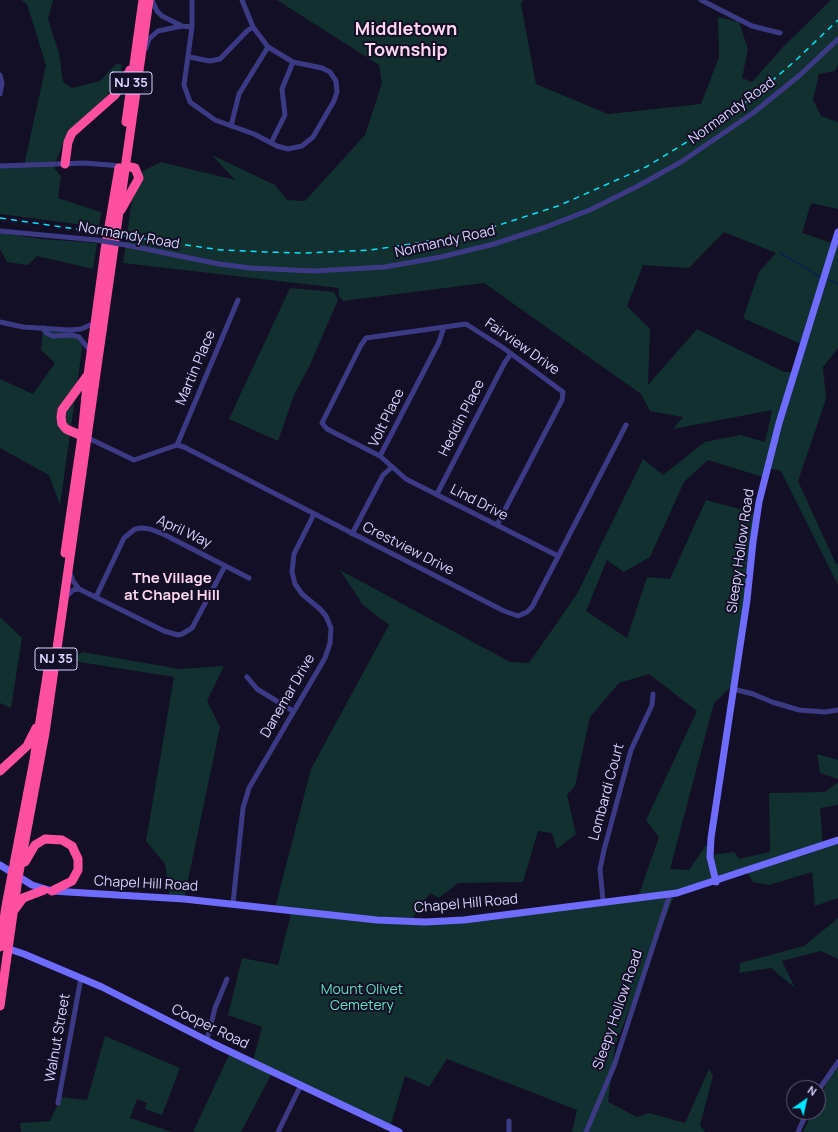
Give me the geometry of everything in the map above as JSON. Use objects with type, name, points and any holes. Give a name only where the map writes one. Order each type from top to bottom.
[{"type":"highway","name":"NJ 35","points":[[0,1006],[4,948],[118,221],[135,54],[143,0]]},
{"type":"highway","name":"NJ 35","points":[[4,948],[14,911],[15,876],[44,740],[85,437],[88,375],[110,217],[123,166],[151,0]]},
{"type":"highway","points":[[65,164],[68,142],[72,133],[82,122],[105,104],[120,89],[129,73],[135,54]]},
{"type":"highway","points":[[118,221],[125,203],[140,178],[135,168],[123,166]]},
{"type":"highway","points":[[85,437],[64,427],[61,422],[61,413],[88,375]]},
{"type":"highway","points":[[0,771],[27,746],[34,734],[41,712]]},
{"type":"highway","points":[[14,911],[23,898],[72,881],[79,867],[78,859],[74,849],[62,840],[50,838],[35,845],[15,876]]},
{"type":"street","points":[[151,0],[157,11],[162,16],[182,26]]},
{"type":"street","points":[[192,0],[192,27],[184,85],[190,102],[210,117],[231,126],[288,149],[298,148],[306,144],[315,135],[337,92],[336,81],[327,70],[319,66],[293,62],[268,48],[253,27],[242,0]]},
{"type":"street","points":[[701,0],[752,26],[780,34]]},
{"type":"street","points":[[140,66],[147,43],[154,33],[163,29],[182,26],[192,27]]},
{"type":"street","points":[[189,57],[210,61],[220,59],[247,31],[253,27]]},
{"type":"street","name":"Normandy Road","points":[[0,231],[97,240],[219,264],[250,268],[313,271],[385,267],[442,257],[494,244],[546,227],[592,208],[638,186],[681,162],[753,113],[800,75],[838,39]]},
{"type":"street","points":[[231,126],[239,94],[268,48]]},
{"type":"street","points":[[271,143],[285,116],[282,89],[293,62]]},
{"type":"street","points":[[0,74],[2,83],[0,94]]},
{"type":"street","points":[[0,166],[65,164],[123,166]]},
{"type":"street","name":"Sleepy Hollow Road","points":[[716,882],[710,857],[711,838],[732,689],[747,600],[754,531],[779,423],[838,232]]},
{"type":"street","name":"Martin Place","points":[[177,445],[238,300]]},
{"type":"street","points":[[0,322],[23,327],[81,329],[95,323]]},
{"type":"street","name":"Fairview Drive","points":[[380,456],[328,429],[322,423],[361,345],[366,338],[461,324],[470,325],[563,392],[562,400],[497,525]]},
{"type":"street","name":"Volt Place","points":[[352,534],[383,475],[392,467],[380,456],[438,342],[444,327]]},
{"type":"street","points":[[43,328],[46,333],[53,336],[72,335],[79,337],[91,352]]},
{"type":"street","name":"Heddin Place","points":[[437,494],[505,362],[511,354]]},
{"type":"street","name":"Crestview Drive","points":[[177,445],[504,612],[516,616],[523,615],[530,610],[626,425]]},
{"type":"street","points":[[85,437],[134,460],[177,445]]},
{"type":"street","name":"Lind Drive","points":[[392,467],[406,478],[558,556]]},
{"type":"street","name":"Danemar Drive","points":[[233,903],[243,808],[247,793],[325,658],[331,638],[330,628],[326,616],[298,590],[292,572],[294,554],[314,514]]},
{"type":"street","name":"April Way","points":[[96,597],[124,538],[135,529],[141,528],[150,528],[163,534],[249,578]]},
{"type":"street","points":[[68,570],[79,589],[172,635],[182,634],[192,628],[226,566]]},
{"type":"street","points":[[64,599],[73,590],[79,589]]},
{"type":"street","points":[[247,677],[257,689],[293,711]]},
{"type":"street","points":[[732,689],[753,694],[772,702],[799,710],[825,712],[838,710]]},
{"type":"street","name":"Lombardi Court","points":[[603,901],[600,869],[604,850],[631,750],[652,705],[653,694]]},
{"type":"street","name":"Chapel Hill Road","points":[[0,865],[15,876],[48,890],[233,903],[411,923],[464,920],[603,901],[670,894],[716,882],[838,840]]},
{"type":"street","name":"Sleepy Hollow Road","points":[[586,1132],[614,1066],[670,894]]},
{"type":"street","name":"Cooper Road","points":[[4,948],[24,954],[81,978],[399,1132]]},
{"type":"street","name":"Walnut Street","points":[[58,1103],[81,978]]},
{"type":"street","points":[[207,1040],[215,1008],[227,979]]},
{"type":"street","points":[[826,1080],[838,1062]]},
{"type":"street","points":[[278,1132],[300,1085]]},
{"type":"street","points":[[798,1132],[803,1120]]},
{"type":"street","points":[[509,1121],[509,1132]]},
{"type":"green space","points":[[21,0],[53,0],[48,19],[59,53],[63,82],[72,88],[100,81],[117,63],[122,65],[119,83],[63,143],[55,164],[55,169],[61,176],[58,198],[101,212],[99,227],[0,214],[0,168],[24,166],[46,65],[27,4]]},
{"type":"green space","name":"Mount Olivet Cemetery","points":[[277,0],[523,0],[521,4],[536,84],[608,114],[701,104],[719,57],[718,17],[739,22],[748,49],[742,78],[752,82],[784,46],[831,0],[838,0],[838,65],[835,71],[819,74],[813,100],[821,116],[838,122],[838,209],[811,203],[802,233],[838,245],[838,348],[823,367],[826,399],[798,481],[836,564],[838,565],[838,585],[781,471],[768,468],[766,478],[708,460],[684,482],[650,557],[624,572],[607,560],[586,611],[627,638],[647,577],[670,579],[706,500],[758,514],[733,685],[714,703],[670,869],[689,870],[706,845],[712,855],[734,852],[739,859],[770,852],[769,793],[825,792],[838,782],[838,805],[820,808],[823,846],[838,843],[838,898],[815,906],[812,872],[769,885],[753,882],[747,872],[676,891],[615,1046],[608,1102],[637,1117],[649,1113],[685,1123],[709,1069],[713,1076],[700,1125],[705,1132],[572,1132],[577,1110],[447,1059],[429,1087],[405,1076],[390,1127],[273,1071],[241,1132],[193,1132],[231,1051],[253,1061],[262,1027],[228,1015],[242,958],[278,965],[292,910],[275,908],[311,769],[389,625],[363,605],[340,570],[510,662],[529,663],[577,594],[643,459],[663,475],[705,442],[740,435],[765,442],[772,410],[673,429],[683,417],[650,411],[641,394],[484,283],[343,301],[338,295],[339,288],[123,263],[135,178],[141,172],[161,162],[235,180],[212,155],[275,185],[287,200],[305,201],[365,135],[382,83],[379,65]],"holes":[[[724,232],[776,253],[759,272],[743,318],[801,344],[793,372],[784,372],[697,329],[648,385],[650,329],[627,306],[643,265],[689,268]],[[649,674],[697,711],[646,820],[659,837],[638,897],[410,922],[430,893],[439,898],[458,883],[523,882],[538,831],[552,833],[557,849],[576,834],[567,795],[575,786],[590,717],[619,683]]]},
{"type":"green space","points":[[0,233],[42,239],[97,243],[93,269],[37,256],[28,265],[7,262],[0,249]]},
{"type":"green space","points":[[290,288],[334,292],[338,300],[309,367],[294,395],[278,441],[229,419]]},
{"type":"green space","points":[[43,329],[70,333],[83,342],[60,505],[49,475],[0,448],[0,379],[33,394],[55,363],[41,350]]},
{"type":"green space","points":[[0,617],[22,638],[11,708],[0,703]]},
{"type":"green space","points":[[83,652],[179,669],[224,666],[207,701],[220,727],[184,899],[170,898],[165,864],[146,841],[174,677],[67,660]]},
{"type":"green space","points":[[817,754],[838,760],[838,779],[820,773]]},
{"type":"green space","points":[[838,918],[838,959],[821,951],[782,961],[795,988],[771,968],[739,973],[740,963],[804,946]]},
{"type":"green space","points":[[105,1036],[180,1068],[162,1115],[145,1109],[147,1103],[137,1099],[130,1118],[172,1132],[21,1132],[20,1123],[50,1121],[61,1097],[87,1100]]},
{"type":"green space","points":[[838,1064],[838,1132],[803,1132],[809,1120],[826,1120],[826,1085]]},
{"type":"waterway","points":[[779,252],[820,277]]},
{"type":"waterway","points":[[827,279],[838,284]]},
{"type":"railway","points":[[0,218],[221,250],[265,252],[304,253],[370,250],[457,236],[496,226],[558,206],[646,167],[721,121],[759,92],[795,61],[838,20]]},
{"type":"district","name":"Middletown Township","points":[[406,40]]},
{"type":"district","name":"The Village at Chapel Hill","points":[[172,588]]}]
